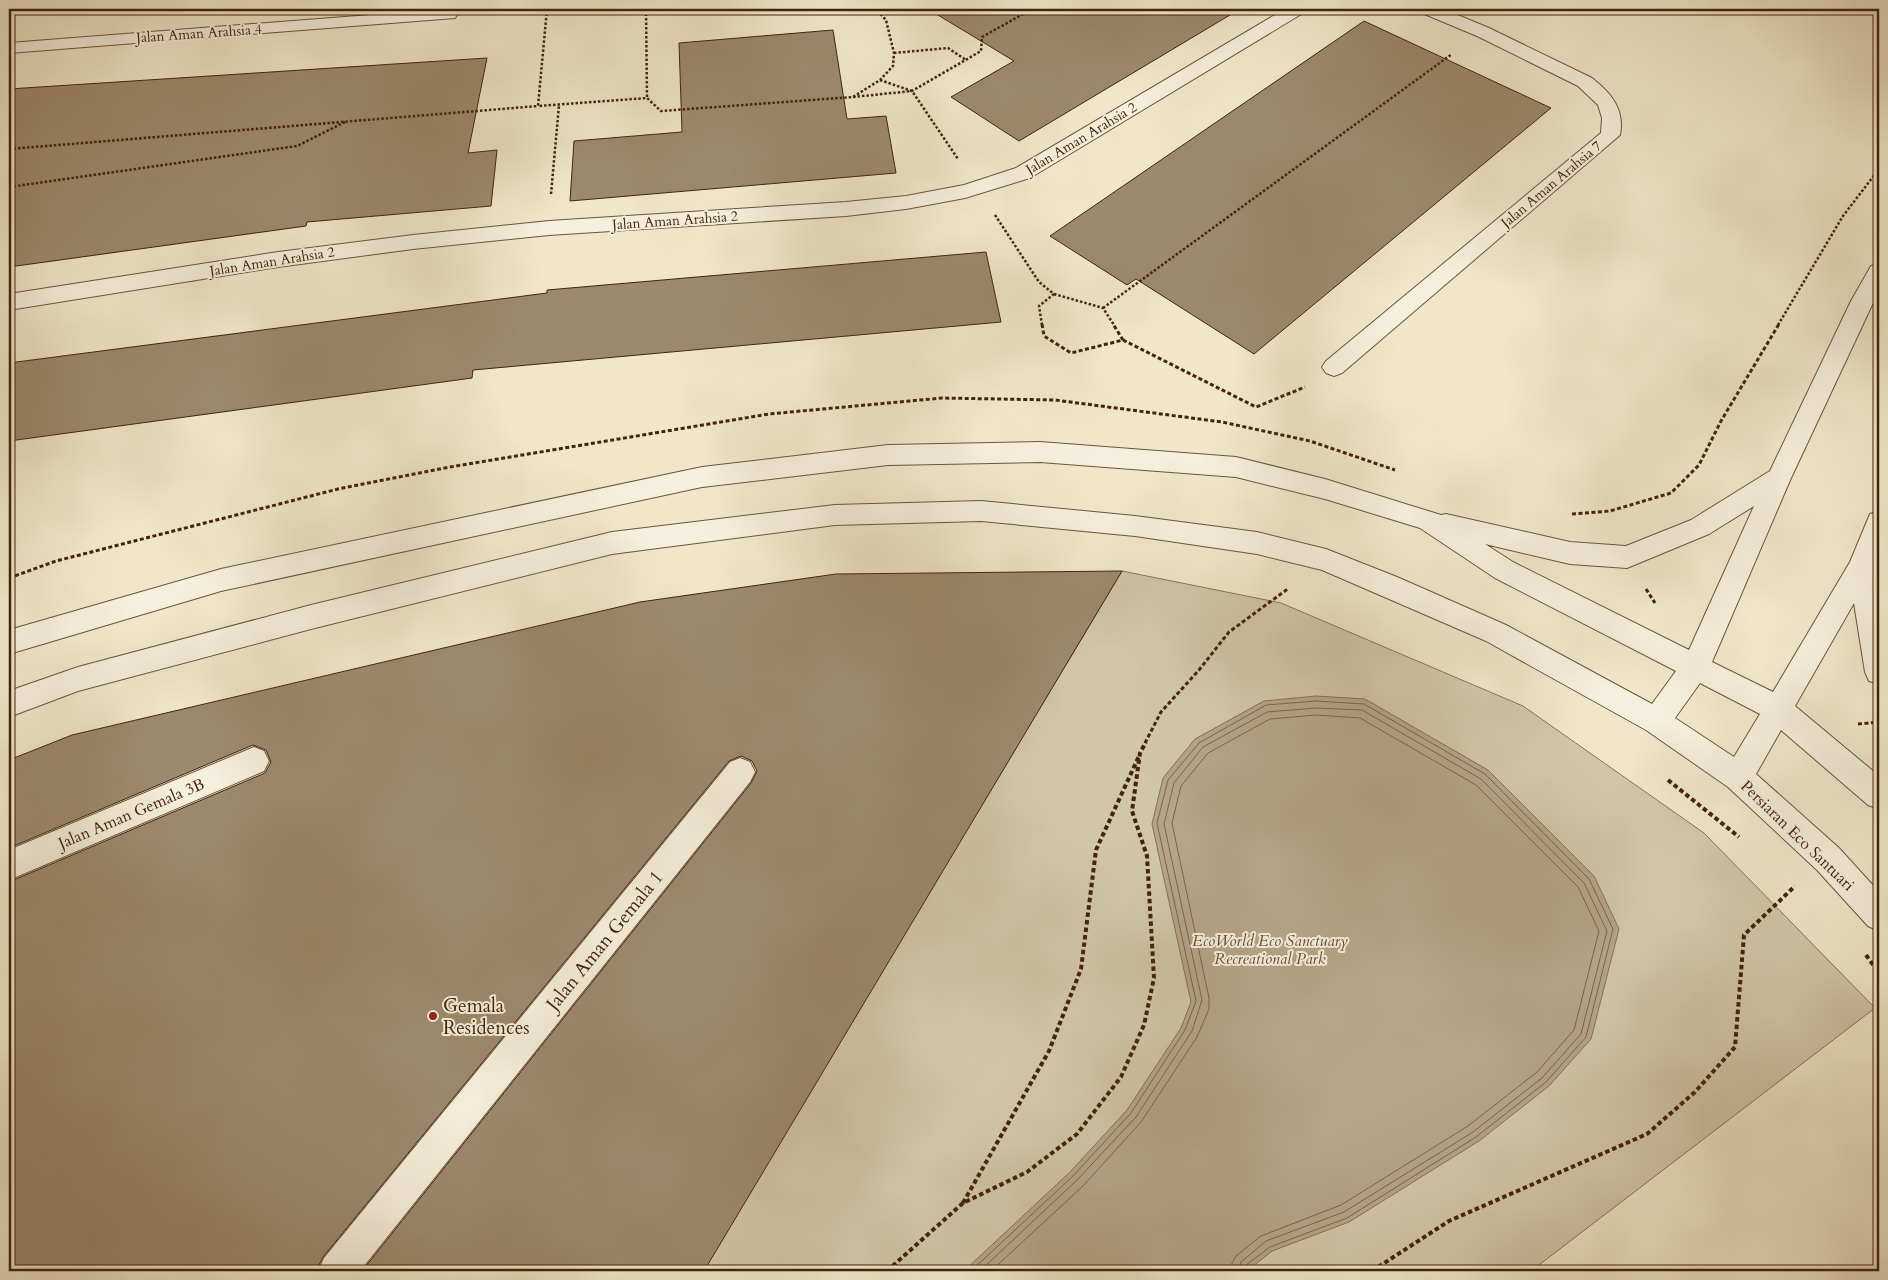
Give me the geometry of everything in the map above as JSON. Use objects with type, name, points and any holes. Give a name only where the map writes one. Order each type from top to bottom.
[{"type":"street","name":"Jalan Aman Arahsia 2","points":[[9,302],[318,253],[548,228],[861,208],[914,201],[978,188],[998,183],[1023,173],[1050,158],[1297,9]]},
{"type":"street","name":"Jalan Aman Arahsia 7","points":[[1334,367],[1610,134],[1614,120],[1600,93],[1585,82],[1483,32],[1428,9]]},
{"type":"street","name":"Jalan Aman Arahsia 4","points":[[9,48],[449,14]]},
{"type":"street","points":[[1656,721],[1696,666],[1779,478],[1862,301],[1879,271]]},
{"type":"street","points":[[9,642],[221,580],[702,477],[888,455],[1040,452],[1236,467],[1325,489],[1428,520],[1570,553],[1627,557],[1700,527],[1779,478]]},
{"type":"street","name":"Persiaran Eco Santuari","points":[[9,704],[78,679],[612,543],[835,515],[981,511],[1135,526],[1257,543],[1326,560],[1496,633],[1656,721],[1738,777],[1828,859],[1879,915]]},
{"type":"street","points":[[1428,520],[1504,570],[1778,709],[1879,795]]},
{"type":"street","points":[[1738,777],[1862,566],[1879,521]]},
{"type":"street","points":[[1862,566],[1879,672]]},
{"type":"street","name":"Jalan Aman Gemala 3B","points":[[9,865],[254,761]]},
{"type":"street","name":"Jalan Aman Gemala 1","points":[[337,1271],[740,772]]},
{"type":"path","points":[[538,106],[547,9]]},
{"type":"path","points":[[646,9],[647,98],[661,111],[912,91],[981,51],[982,37],[1032,9]]},
{"type":"path","points":[[853,97],[880,80],[893,66],[894,53],[886,20],[876,9]]},
{"type":"path","points":[[1103,308],[1483,32]]},
{"type":"path","points":[[894,53],[948,48],[966,60]]},
{"type":"path","points":[[880,80],[912,91],[1039,282],[1054,294],[1103,308],[1123,340],[1256,407],[1322,380],[1334,367]]},
{"type":"path","points":[[9,149],[647,98]]},
{"type":"path","points":[[548,228],[558,105]]},
{"type":"path","points":[[9,187],[297,146],[348,121]]},
{"type":"path","points":[[1054,294],[1039,306],[1044,336],[1071,353],[1123,340]]},
{"type":"path","points":[[1627,557],[1656,605]]},
{"type":"path","points":[[964,1203],[1049,1051],[1082,969],[1096,850],[1140,753],[1161,712],[1199,670],[1229,632],[1292,586],[1283,584]]},
{"type":"path","points":[[887,1271],[964,1203],[1027,1172],[1077,1134],[1121,1077],[1144,1025],[1154,978],[1147,856],[1132,812],[1140,753]]},
{"type":"path","points":[[1665,778],[1742,839]]},
{"type":"path","points":[[1789,880],[1802,892]]},
{"type":"path","points":[[1372,1271],[1449,1222],[1647,1134],[1695,1092],[1735,1047],[1744,935],[1795,886]]},
{"type":"path","points":[[1862,950],[1879,973]]},
{"type":"green space","name":"EcoWorld Eco Sanctuary Recreational Park","points":[[1122,571],[1281,603],[1523,706],[1704,833],[1875,1008],[1531,1271],[696,1271]]},
{"type":"water","points":[[1316,696],[1365,699],[1488,770],[1594,876],[1619,929],[1591,1039],[1549,1086],[1479,1141],[1349,1222],[1272,1251],[1247,1271],[964,1271],[1070,1172],[1127,1110],[1181,1028],[1191,1002],[1152,824],[1163,778],[1195,739],[1264,701]]},
{"type":"building","points":[[928,9],[1240,9],[1019,141],[951,97],[1014,61]]},
{"type":"building","points":[[1364,21],[1551,108],[1254,354],[1136,279],[1127,285],[1050,236]]},
{"type":"building","points":[[833,30],[847,119],[886,116],[896,173],[570,201],[574,141],[682,132],[679,43]]},
{"type":"building","points":[[487,58],[468,153],[497,150],[491,206],[307,222],[306,226],[9,267],[9,89]]},
{"type":"building","points":[[986,252],[1001,322],[473,370],[472,378],[9,441],[9,363],[547,293],[547,290]]},
{"type":"building","name":"Gemala Residences","points":[[1122,571],[704,1271],[362,1271],[751,783],[757,771],[752,761],[741,756],[729,761],[323,1257],[316,1271],[9,1271],[9,882],[265,773],[271,762],[266,750],[253,745],[9,848],[9,760],[72,735],[640,602],[836,574]]},
{"type":"place","name":"Gemala Residences","points":[[433,1016]]}]
